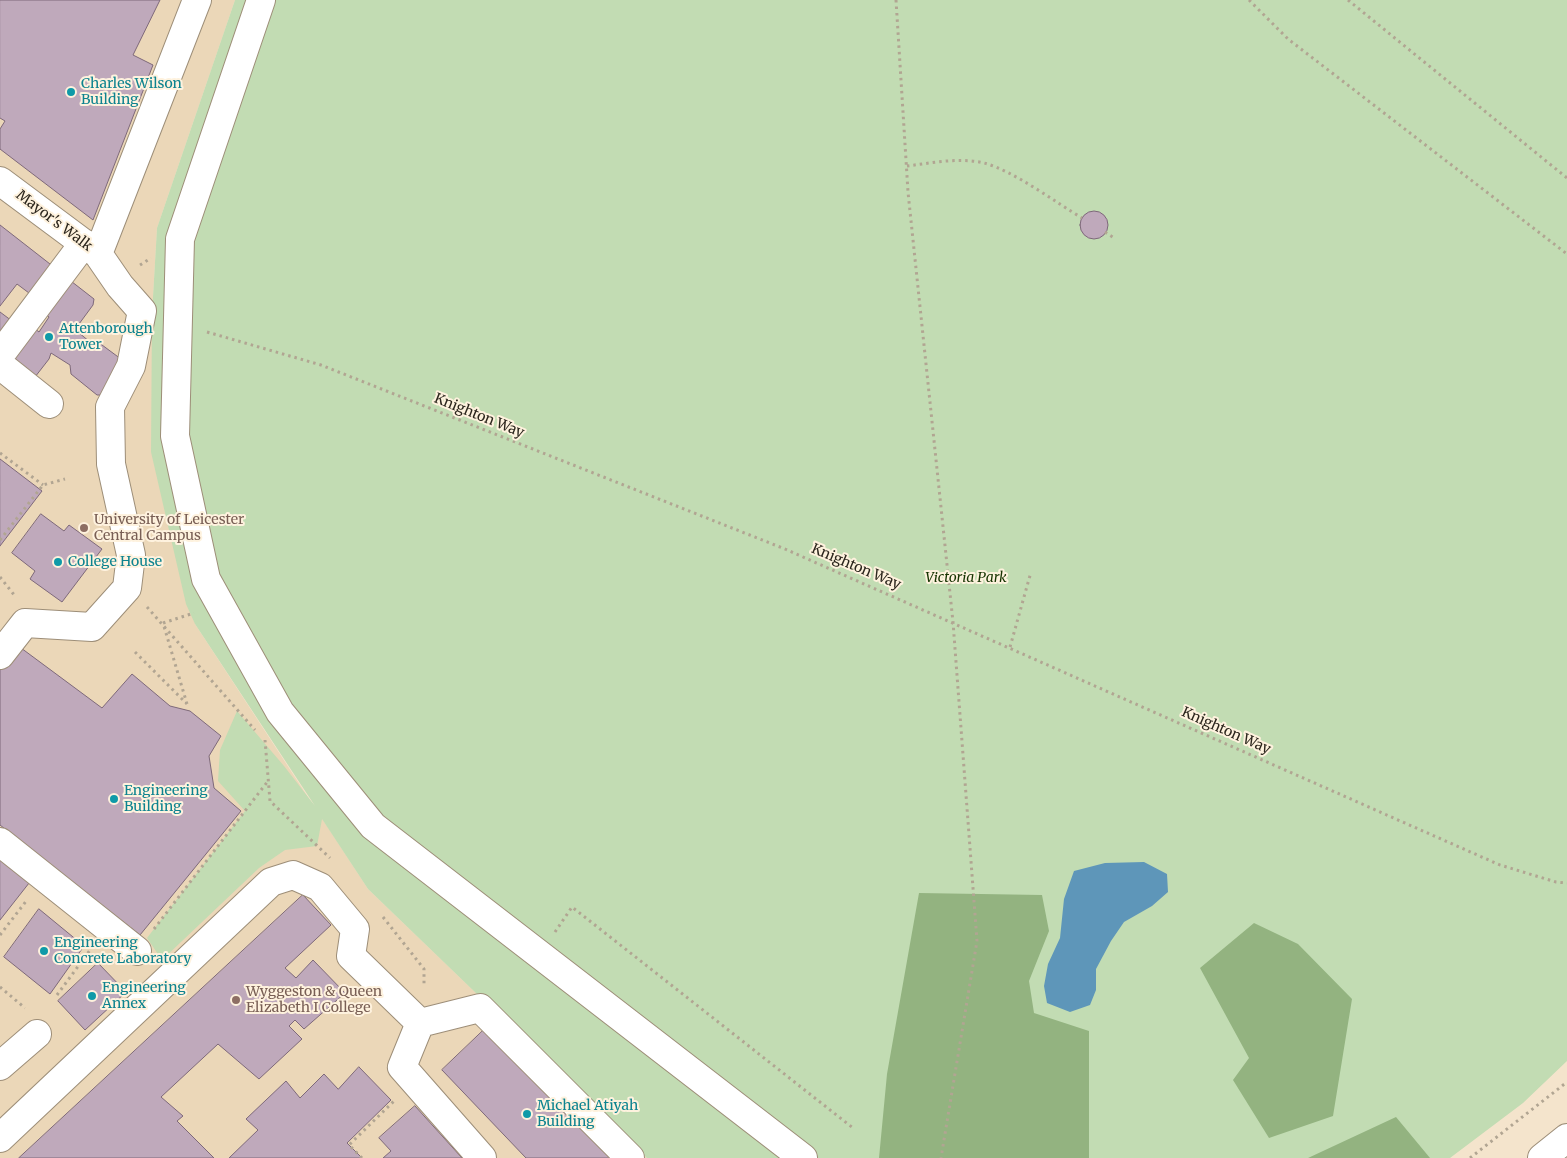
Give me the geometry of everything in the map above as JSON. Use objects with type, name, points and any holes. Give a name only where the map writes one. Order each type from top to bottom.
[{"type":"main road","points":[[0,355],[91,249],[197,0]]},
{"type":"main road","points":[[261,0],[180,242],[175,436],[206,579],[280,712],[373,826],[803,1158]]},
{"type":"main road","name":"Mayor's Walk","points":[[0,181],[91,249],[142,311],[131,366],[110,407],[111,464],[131,555],[127,588]]},
{"type":"main road","points":[[0,365],[50,404]]},
{"type":"main road","points":[[0,655],[25,623],[92,627],[127,588]]},
{"type":"main road","points":[[0,842],[137,951]]},
{"type":"main road","points":[[0,1138],[272,882],[293,874],[320,887],[355,929],[352,956],[420,1023]]},
{"type":"main road","points":[[420,1023],[480,1008],[630,1158]]},
{"type":"main road","points":[[420,1023],[402,1067],[482,1158]]},
{"type":"main road","points":[[0,1066],[37,1034]]},
{"type":"main road","points":[[1542,1158],[1567,1138]]},
{"type":"path","points":[[896,0],[906,166],[953,622],[977,942],[941,1158]]},
{"type":"path","points":[[1249,0],[1288,39],[1567,254]]},
{"type":"path","points":[[1348,0],[1567,178]]},
{"type":"path","points":[[906,166],[955,161],[983,163],[1000,169],[1082,218]]},
{"type":"path","points":[[1105,232],[1114,238]]},
{"type":"path","points":[[116,280],[180,242]]},
{"type":"path","name":"Knighton Way","points":[[179,324],[321,366],[785,549],[1500,865],[1556,882],[1567,883]]},
{"type":"path","points":[[0,453],[43,485]]},
{"type":"path","points":[[0,540],[43,485],[66,480]]},
{"type":"path","points":[[1010,647],[1030,572]]},
{"type":"path","points":[[127,588],[163,623],[225,698],[264,740],[270,801],[331,859]]},
{"type":"path","points":[[134,652],[187,704],[163,623]]},
{"type":"path","points":[[137,951],[268,781]]},
{"type":"path","points":[[0,935],[45,878]]},
{"type":"path","points":[[539,955],[572,907],[853,1128]]},
{"type":"path","points":[[382,916],[424,969],[423,994]]},
{"type":"path","points":[[57,996],[107,928]]},
{"type":"path","points":[[362,1158],[349,1145],[415,1081]]},
{"type":"path","points":[[1470,1158],[1567,1082]]},
{"type":"shaded area","name":"University of Leicester Central Campus","points":[[0,0],[235,0],[157,228],[152,314],[195,624],[368,889],[647,1158],[0,1158]]},
{"type":"green space","name":"Victoria Park","points":[[235,0],[1567,0],[1567,1061],[1523,1103],[1450,1158],[647,1158],[368,889],[322,819],[317,846],[285,850],[259,868],[162,960],[147,938],[245,811],[218,781],[220,750],[237,711],[315,806],[195,624],[186,604],[151,452],[152,314],[157,228]]},
{"type":"green space","points":[[919,893],[1042,895],[1049,931],[1029,981],[1034,1013],[1089,1031],[1089,1158],[879,1158],[887,1074]]},
{"type":"green space","points":[[1254,923],[1298,944],[1352,999],[1333,1116],[1269,1138],[1233,1080],[1249,1058],[1200,968]]},
{"type":"green space","points":[[1396,1117],[1430,1158],[1308,1158]]},
{"type":"water","points":[[1144,862],[1167,874],[1168,892],[1152,906],[1124,922],[1096,969],[1096,990],[1090,1005],[1070,1012],[1047,1003],[1044,986],[1048,964],[1060,938],[1064,899],[1074,871],[1105,863]]},
{"type":"building","name":"Charles Wilson Building","points":[[0,0],[160,0],[133,55],[153,65],[93,220],[0,149],[0,129],[5,121],[0,118]]},
{"type":"building","points":[[1094,211],[1104,215],[1108,225],[1104,235],[1094,239],[1084,235],[1080,225],[1084,215]]},
{"type":"building","points":[[0,225],[59,271],[37,299],[17,284],[0,306]]},
{"type":"building","name":"Attenborough Tower","points":[[67,278],[94,299],[93,305],[79,324],[72,327],[90,342],[98,342],[125,362],[103,395],[97,395],[71,374],[70,365],[51,353],[49,359],[35,377],[3,353],[29,324],[39,332],[49,317],[40,310]]},
{"type":"building","points":[[0,312],[16,324],[0,345]]},
{"type":"building","points":[[0,459],[42,491],[0,546]]},
{"type":"building","name":"College House","points":[[41,514],[64,531],[69,525],[102,549],[62,602],[30,579],[35,571],[12,553]]},
{"type":"building","name":"Engineering Building","points":[[17,645],[102,708],[132,674],[170,706],[190,711],[221,736],[209,756],[214,788],[241,811],[140,935],[0,825],[0,668]]},
{"type":"building","points":[[0,852],[33,878],[0,920]]},
{"type":"building","points":[[303,895],[331,925],[285,968],[296,978],[313,960],[345,993],[304,1029],[295,1020],[289,1026],[302,1039],[259,1079],[218,1044],[161,1097],[183,1116],[177,1121],[214,1158],[19,1158]]},
{"type":"building","name":"Engineering Concrete Laboratory","points":[[39,909],[84,946],[50,994],[4,957]]},
{"type":"building","name":"Engineering Annex","points":[[98,963],[126,992],[85,1030],[58,1001]]},
{"type":"building","name":"Michael Atiyah Building","points":[[487,1027],[612,1158],[526,1158],[442,1070]]},
{"type":"building","points":[[359,1067],[391,1100],[347,1143],[362,1158],[229,1158],[258,1130],[246,1119],[286,1081],[300,1098],[324,1074],[338,1089]]},
{"type":"building","points":[[415,1106],[462,1158],[383,1158],[391,1151],[379,1138]]},
{"type":"place","name":"Charles Wilson Building","points":[[71,92]]},
{"type":"place","name":"Attenborough Tower","points":[[49,337]]},
{"type":"place","name":"University of Leicester Central Campus","points":[[84,528]]},
{"type":"place","name":"College House","points":[[58,562]]},
{"type":"place","name":"Engineering Building","points":[[114,799]]},
{"type":"place","name":"Engineering Concrete Laboratory","points":[[44,951]]},
{"type":"place","name":"Engineering Annex","points":[[92,996]]},
{"type":"place","name":"Wyggeston & Queen Elizabeth I College","points":[[236,1000]]},
{"type":"place","name":"Michael Atiyah Building","points":[[527,1114]]}]
